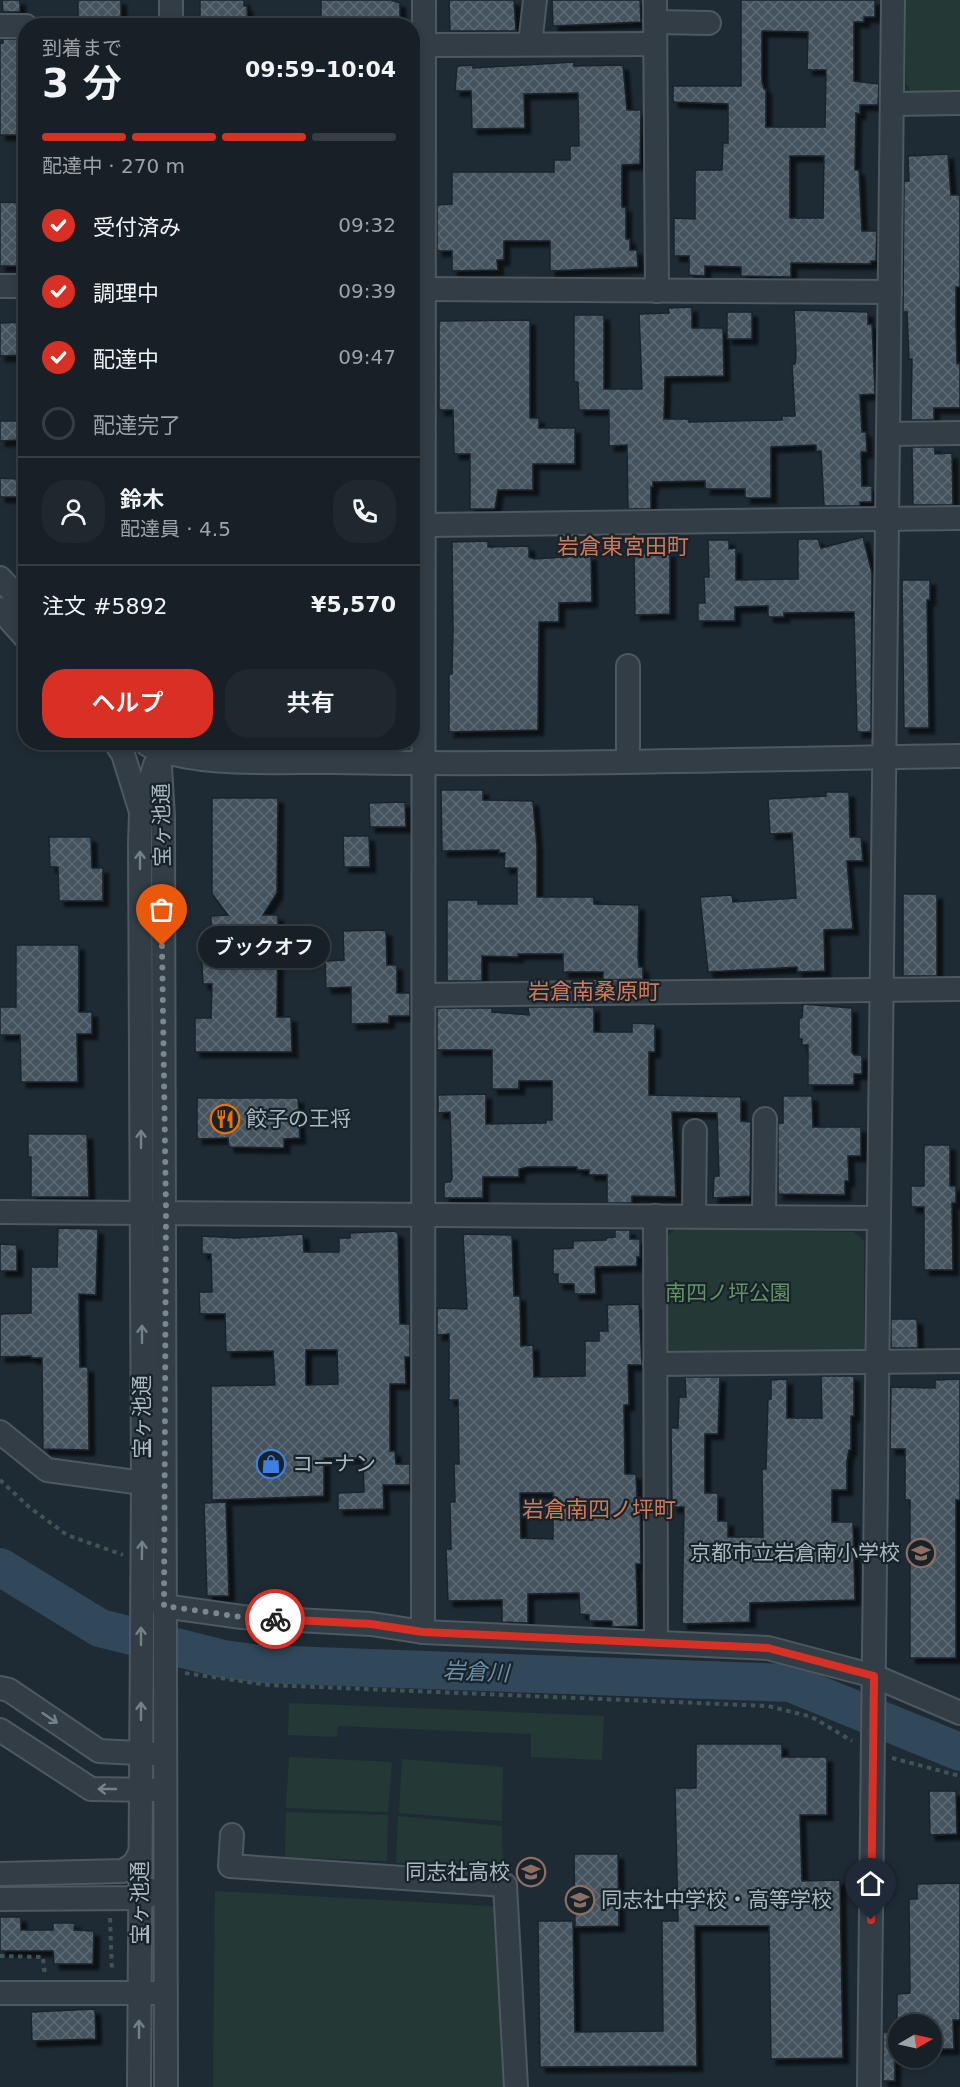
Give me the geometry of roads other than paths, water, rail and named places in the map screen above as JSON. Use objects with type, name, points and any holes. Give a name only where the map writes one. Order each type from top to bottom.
[{"type":"street","points":[[171,0],[171,18]]},
{"type":"street","points":[[420,208],[424,0]]},
{"type":"street","points":[[530,44],[535,0]]},
{"type":"street","points":[[868,2087],[893,0]]},
{"type":"street","points":[[424,45],[530,44],[655,22],[709,23]]},
{"type":"street","points":[[655,22],[657,291]]},
{"type":"street","points":[[0,26],[18,26]]},
{"type":"street","points":[[892,104],[960,103]]},
{"type":"street","points":[[0,286],[18,286]]},
{"type":"street","points":[[420,289],[890,292]]},
{"type":"street","points":[[420,368],[424,525],[423,1632]]},
{"type":"street","points":[[888,434],[960,433]]},
{"type":"street","points":[[424,525],[960,519]]},
{"type":"street","points":[[0,578],[18,622]]},
{"type":"street","points":[[628,666],[628,761]]},
{"type":"street","points":[[120,750],[141,812]]},
{"type":"street","name":"宝ヶ池通","points":[[153,750],[141,812],[141,1212],[154,1485],[156,1610],[163,1670],[168,1993],[166,2087]]},
{"type":"street","name":"宝ヶ池通","points":[[139,2087],[141,1663],[156,1610],[142,1562],[154,1485],[166,1212],[163,817],[155,750]]},
{"type":"street","points":[[174,750],[205,759],[424,764],[960,756]]},
{"type":"street","points":[[423,995],[960,989]]},
{"type":"street","points":[[764,1217],[765,1119]]},
{"type":"street","points":[[694,1216],[695,1131]]},
{"type":"street","points":[[0,1212],[879,1218]]},
{"type":"street","points":[[655,1216],[656,1641]]},
{"type":"street","points":[[655,1364],[960,1361]]},
{"type":"street","points":[[0,1432],[48,1470],[154,1485]]},
{"type":"street","points":[[156,1610],[371,1624],[423,1632],[656,1641],[768,1648],[874,1676],[960,1713]]},
{"type":"street","points":[[0,1689],[9,1690],[99,1751],[165,1755]]},
{"type":"street","points":[[0,1730],[92,1790],[166,1791]]},
{"type":"street","points":[[232,1835],[230,1866],[505,1885],[516,2087]]},
{"type":"street","points":[[0,1874],[123,1871],[134,1864],[140,1853]]},
{"type":"street","points":[[0,1899],[140,1898],[148,1896],[156,1884],[166,1853]]},
{"type":"street","points":[[0,1882],[6,1885],[125,1885],[149,1906],[167,1934]]},
{"type":"street","points":[[0,1994],[168,1993]]},
{"type":"waterway","name":"岩倉川","points":[[0,1567],[100,1628],[223,1659],[260,1664],[790,1683],[960,1752]]},
{"type":"place","name":"ブックオフ","points":[[162,946]]},
{"type":"place","name":"餃子の王将","points":[[225,1119]]},
{"type":"place","name":"コーナン","points":[[271,1464]]},
{"type":"place","name":"京都市立岩倉南小学校","points":[[921,1553]]},
{"type":"place","name":"同志社高校","points":[[531,1872]]},
{"type":"place","name":"同志社中学校・高等学校","points":[[580,1900]]},
{"type":"district","name":"岩倉東宮田町","points":[[623,546]]},
{"type":"district","name":"岩倉南桑原町","points":[[594,991]]},
{"type":"district","name":"岩倉南四ノ坪町","points":[[599,1509]]},
{"type":"park label","name":"南四ノ坪公園","points":[[728,1293]]}]
